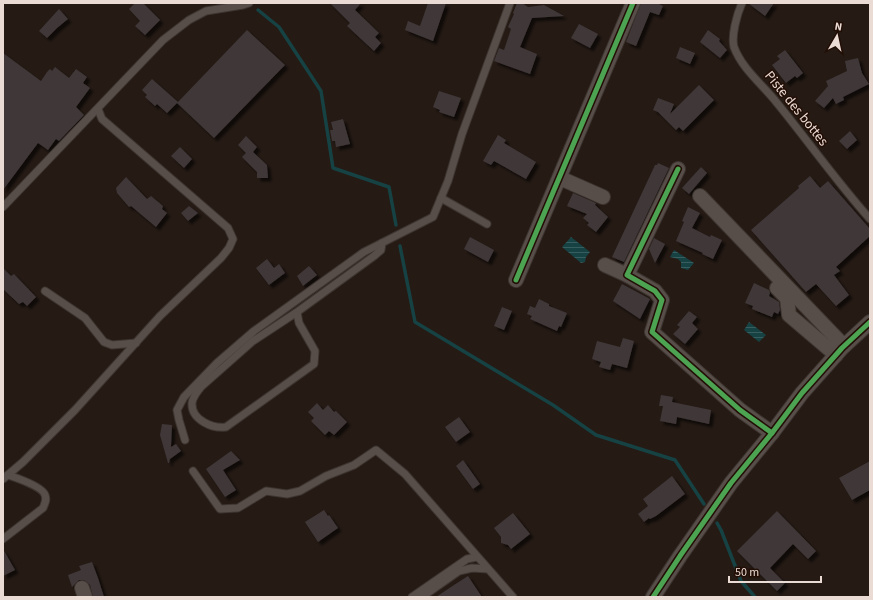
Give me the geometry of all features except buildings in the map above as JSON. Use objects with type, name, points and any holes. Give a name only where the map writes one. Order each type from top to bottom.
[{"type":"street","points":[[516,280],[633,3]]},
{"type":"street","points":[[627,275],[678,169]]},
{"type":"street","points":[[560,178],[603,197]]},
{"type":"street","points":[[700,196],[840,350]]},
{"type":"street","points":[[605,265],[656,291],[662,300],[652,332],[740,410],[772,433]]},
{"type":"street","points":[[768,281],[787,298],[789,315],[840,350]]},
{"type":"street","points":[[653,597],[731,483],[772,433],[802,393],[840,350],[870,322]]},
{"type":"lane","points":[[3,207],[163,40],[189,20],[206,11],[248,3]]},
{"type":"lane","points":[[185,440],[178,420],[177,410],[184,397],[217,363],[254,331],[364,252],[432,218],[448,181],[462,134],[510,3]]},
{"type":"lane","name":"Piste des bottes","points":[[742,3],[738,12],[734,31],[734,46],[742,63],[776,101],[870,220]]},
{"type":"lane","points":[[3,539],[43,508],[46,501],[45,494],[40,489],[6,477],[75,410],[160,316],[221,258],[232,239],[228,228],[102,119],[98,108]]},
{"type":"lane","points":[[441,198],[487,224]]},
{"type":"lane","points":[[297,312],[299,323],[315,351],[314,364],[226,427],[219,428],[204,423],[196,415],[192,405],[194,396],[201,387],[252,341],[297,312],[374,256],[381,250],[382,243]]},
{"type":"lane","points":[[44,291],[85,318],[104,342],[112,345],[136,343]]},
{"type":"lane","points":[[193,470],[220,509],[238,508],[266,491],[287,494],[300,491],[326,476],[354,465],[376,450],[405,474],[513,597]]},
{"type":"lane","points":[[412,597],[467,559],[477,557]]},
{"type":"lane","points":[[422,597],[459,571],[472,568],[488,569]]},
{"type":"water","points":[[571,237],[590,252],[586,257],[585,262],[581,263],[562,247]]},
{"type":"water","points":[[674,250],[694,263],[688,270],[681,268],[681,262],[678,259],[670,257]]},
{"type":"water","points":[[749,322],[766,335],[759,342],[744,330]]},
{"type":"waterway","points":[[258,10],[279,27],[321,91],[333,168],[389,187],[396,225]]},
{"type":"waterway","points":[[400,246],[415,322],[553,405],[596,435],[675,460],[704,504]]},
{"type":"waterway","points":[[717,523],[741,581],[755,597]]},
{"type":"cycle path","points":[[516,280],[633,3]]},
{"type":"cycle path","points":[[678,169],[627,275],[655,291],[662,300],[652,332],[740,410],[772,433]]},
{"type":"cycle path","points":[[653,597],[731,483],[772,433],[802,393],[842,348],[870,322]]}]
